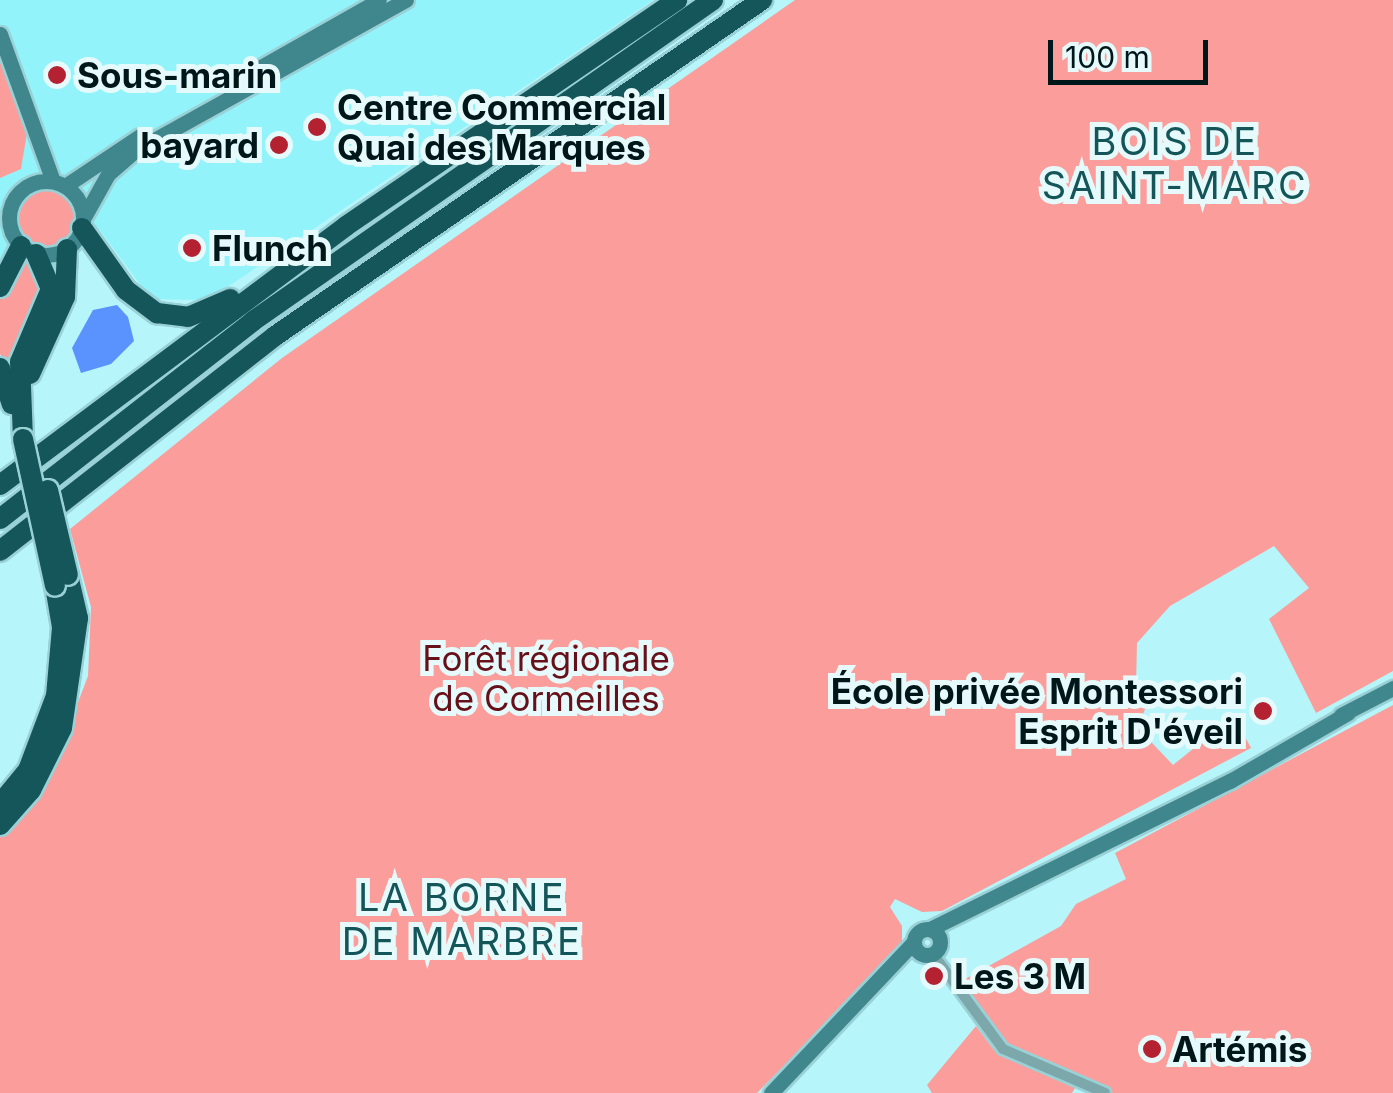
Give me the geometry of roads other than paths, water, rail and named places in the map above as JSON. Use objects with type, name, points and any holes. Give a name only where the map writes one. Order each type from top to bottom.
[{"type":"highway","points":[[616,39],[664,0]]},
{"type":"highway","points":[[0,485],[127,386],[346,226],[678,0]]},
{"type":"highway","points":[[0,519],[253,322],[713,0]]},
{"type":"highway","points":[[0,551],[275,336],[762,0]]},
{"type":"highway","points":[[83,223],[134,299],[178,318],[218,306],[346,226]]},
{"type":"highway","points":[[0,287],[18,242]]},
{"type":"highway","points":[[0,804],[28,770],[56,696],[62,627],[61,581],[28,435],[20,362],[50,290],[18,242]]},
{"type":"highway","points":[[28,435],[30,375],[64,297],[68,249]]},
{"type":"highway","points":[[0,368],[28,435]]},
{"type":"highway","points":[[0,470],[127,386]]},
{"type":"highway","points":[[0,825],[31,790],[62,728],[78,618],[61,581]]},
{"type":"main road","points":[[13,197],[59,183],[379,0]]},
{"type":"main road","points":[[34,128],[34,161],[13,197],[9,217],[18,242],[68,249],[108,174],[136,150],[406,0]]},
{"type":"main road","points":[[0,34],[34,128],[83,223]]},
{"type":"main road","points":[[927,949],[918,932],[959,919],[1393,688]]},
{"type":"main road","points":[[779,1090],[890,971],[927,949],[959,919]]},
{"type":"street","points":[[927,949],[1004,1049],[1104,1093]]},
{"type":"water","points":[[117,305],[128,317],[134,341],[111,364],[81,373],[72,348],[93,310]]},
{"type":"place","name":"Sous-marin","points":[[57,75]]},
{"type":"place","name":"Centre Commercial Quai des Marques","points":[[317,127]]},
{"type":"place","name":"bayard","points":[[279,145]]},
{"type":"place","name":"Flunch","points":[[192,248]]},
{"type":"place","name":"École privée Montessori Esprit D'éveil","points":[[1263,711]]},
{"type":"place","name":"Les 3 M","points":[[934,976]]},
{"type":"place","name":"Artémis","points":[[1152,1049]]},
{"type":"district","name":"BOIS DE SAINT-MARC","points":[[1175,164]]},
{"type":"district","name":"LA BORNE DE MARBRE","points":[[462,920]]},
{"type":"park label","name":"Forêt régionale de Cormeilles","points":[[546,678]]}]
